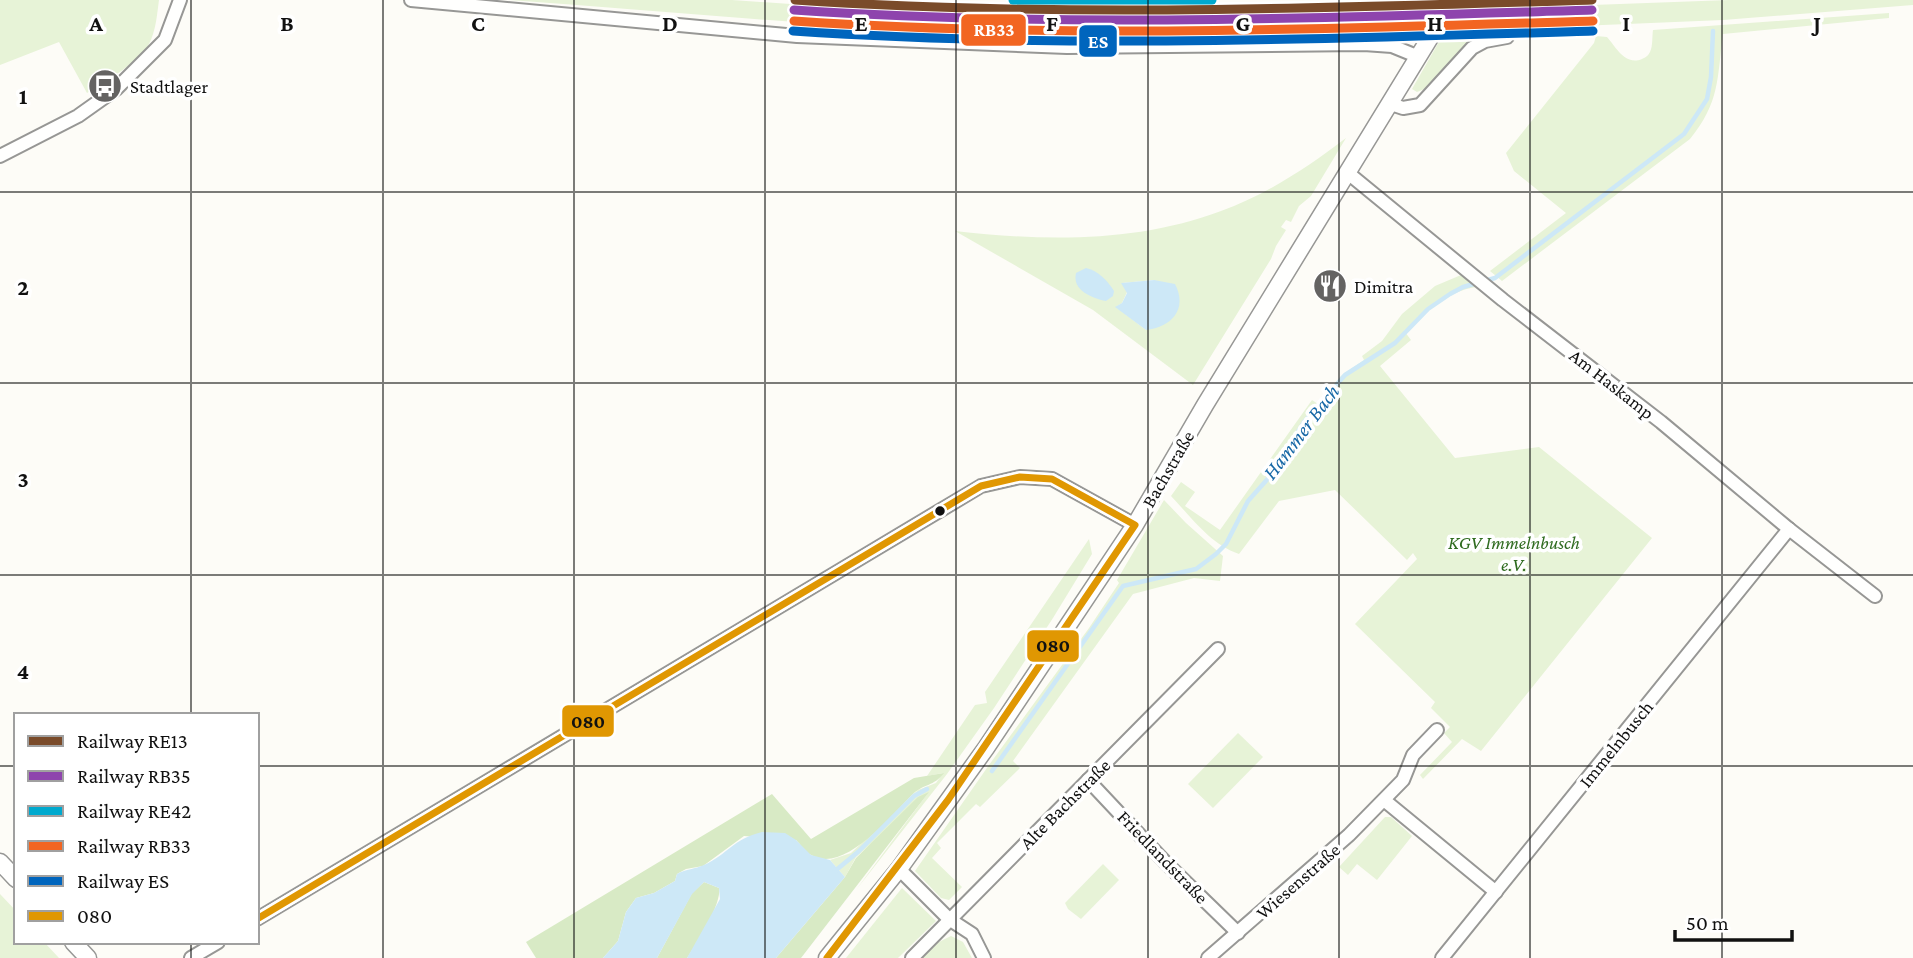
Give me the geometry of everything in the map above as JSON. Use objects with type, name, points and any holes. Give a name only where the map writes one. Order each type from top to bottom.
[{"type":"street","points":[[0,156],[78,116],[116,89],[165,40],[180,0]]},
{"type":"street","points":[[411,0],[797,36],[1067,47],[1371,44],[1392,46],[1419,57]]},
{"type":"street","name":"Bachstraße","points":[[827,958],[899,869],[986,748],[1135,525],[1205,405],[1453,0]]},
{"type":"street","points":[[1391,104],[1403,108],[1420,105],[1472,48],[1485,41],[1507,37]]},
{"type":"street","name":"Am Haskamp","points":[[1348,173],[1875,596]]},
{"type":"street","points":[[259,918],[981,486],[1020,477],[1052,479],[1135,525]]},
{"type":"street","name":"Immelnbusch","points":[[1442,958],[1789,529]]},
{"type":"street","name":"Alte Bachstraße","points":[[912,958],[1218,649]]},
{"type":"street","name":"Wiesenstraße","points":[[1208,958],[1349,835],[1403,780],[1413,755],[1437,730]]},
{"type":"street","name":"Friedlandstraße","points":[[1088,780],[1166,863],[1238,933]]},
{"type":"street","points":[[1384,800],[1496,892]]},
{"type":"street","points":[[0,862],[14,877]]},
{"type":"street","points":[[899,869],[949,919],[972,934],[984,958]]},
{"type":"street","points":[[75,944],[88,958]]},
{"type":"street","points":[[191,958],[215,944]]},
{"type":"green space","points":[[0,0],[159,0],[153,34],[144,51],[121,71],[87,93],[59,42],[0,65]]},
{"type":"green space","points":[[510,0],[732,0],[1005,19],[1113,23],[1240,15],[1402,11],[1403,14],[1431,13],[1420,28],[1408,33],[1308,31],[1056,35],[882,28]]},
{"type":"green space","points":[[1729,0],[1913,0],[1913,5],[1723,20],[1485,33],[1473,39],[1427,88],[1417,92],[1412,89],[1456,12]]},
{"type":"green space","points":[[1889,13],[1889,18],[1723,34],[1716,90],[1707,113],[1690,139],[1502,281],[1490,271],[1566,213],[1514,171],[1506,153],[1594,43],[1596,36],[1607,37],[1626,58],[1636,60],[1645,58],[1649,53],[1653,30]]},
{"type":"green space","points":[[1346,138],[1311,196],[1299,206],[1291,222],[1286,220],[1281,227],[1286,230],[1271,259],[1193,385],[1093,310],[955,231],[1056,238],[1156,229],[1221,211],[1254,197],[1302,170]],"holes":[[[1154,280],[1146,330],[1116,307],[1122,303],[1127,292],[1122,283]]]},
{"type":"green space","name":"KGV Immelnbusch e.V.","points":[[1461,275],[1476,287],[1456,293],[1429,310],[1405,332],[1411,340],[1380,366],[1455,458],[1539,447],[1652,538],[1481,751],[1462,739],[1423,779],[1420,775],[1452,742],[1444,733],[1450,727],[1431,708],[1435,702],[1355,624],[1417,559],[1413,553],[1407,560],[1335,490],[1279,501],[1239,554],[1210,537],[1171,496],[1181,482],[1195,492],[1185,506],[1220,530],[1312,400],[1318,404],[1341,376],[1364,360],[1362,356],[1382,341],[1402,314],[1435,286]]},
{"type":"green space","points":[[1164,500],[1223,556],[1220,581],[1194,578],[1133,594],[1013,761],[1020,768],[980,807],[976,804],[937,843],[941,848],[932,858],[962,887],[949,900],[941,898],[915,871],[1089,628],[1119,583],[1117,580]]},
{"type":"green space","points":[[1089,539],[1092,554],[994,708],[947,774],[856,890],[928,793],[856,857],[845,877],[830,860],[851,853],[918,790],[936,783],[943,773],[927,776],[975,705],[987,703],[985,692]]},
{"type":"green space","points":[[1238,733],[1263,757],[1213,808],[1188,784]]},
{"type":"green space","points":[[944,773],[936,781],[913,794],[866,840],[838,857],[824,859],[811,855],[796,840],[744,836],[703,866],[686,869],[677,874],[675,881],[654,893],[636,898],[626,912],[618,941],[603,958],[536,958],[526,942],[772,794],[811,839],[914,778]]},
{"type":"green space","points":[[929,792],[801,958],[776,958],[845,877],[856,858],[918,797]]},
{"type":"green space","points":[[1385,817],[1391,817],[1412,836],[1377,880],[1357,864],[1348,875],[1339,867]]},
{"type":"green space","points":[[1103,864],[1119,880],[1081,919],[1068,909],[1065,903]]},
{"type":"green space","points":[[704,882],[719,888],[719,895],[697,943],[687,958],[657,958],[692,893]]},
{"type":"green space","points":[[902,888],[936,921],[898,958],[846,958]]},
{"type":"green space","points":[[0,894],[14,909],[14,944],[46,944],[59,958],[0,958]]},
{"type":"green space","points":[[951,936],[963,942],[972,958],[922,958],[937,943]]},
{"type":"water","points":[[1086,268],[1105,280],[1114,291],[1113,296],[1106,301],[1094,298],[1080,289],[1076,273]]},
{"type":"water","points":[[1154,280],[1175,284],[1180,301],[1170,321],[1146,330],[1115,307],[1122,303],[1127,293],[1121,283]]},
{"type":"water","points":[[762,832],[785,833],[811,855],[830,860],[845,877],[776,958],[687,958],[720,899],[719,888],[704,882],[692,894],[657,958],[603,958],[618,941],[626,912],[636,898],[654,893],[675,881],[677,874],[704,865],[744,839]]},
{"type":"waterway","name":"Hammer Bach","points":[[992,771],[1123,586],[1196,569],[1216,554],[1226,544],[1248,501],[1272,474],[1304,422],[1345,375],[1395,343],[1428,309],[1450,294],[1463,287],[1495,278],[1684,134],[1707,99],[1713,31]]},
{"type":"waterway","name":"Hammer Bach","points":[[835,871],[914,796],[927,789]]},
{"type":"rail line","name":"RE13","points":[[795,0],[994,9],[1094,10],[1592,0]]},
{"type":"rail line","name":"RE42","points":[[1013,0],[1212,0]]},
{"type":"rail line","name":"RB35","points":[[794,10],[994,19],[1094,20],[1592,10]]},
{"type":"rail line","name":"RB33","points":[[794,21],[994,30],[1093,31],[1593,21]]},
{"type":"rail line","name":"ES","points":[[793,31],[993,40],[1093,41],[1593,31]]},
{"type":"transit line","name":"080","points":[[259,918],[981,486],[1020,477],[1052,479],[1135,525],[948,800],[827,958]]},
{"type":"place","name":"Stadtlager","points":[[105,86]]},
{"type":"place","name":"Dimitra","points":[[1330,286]]}]
